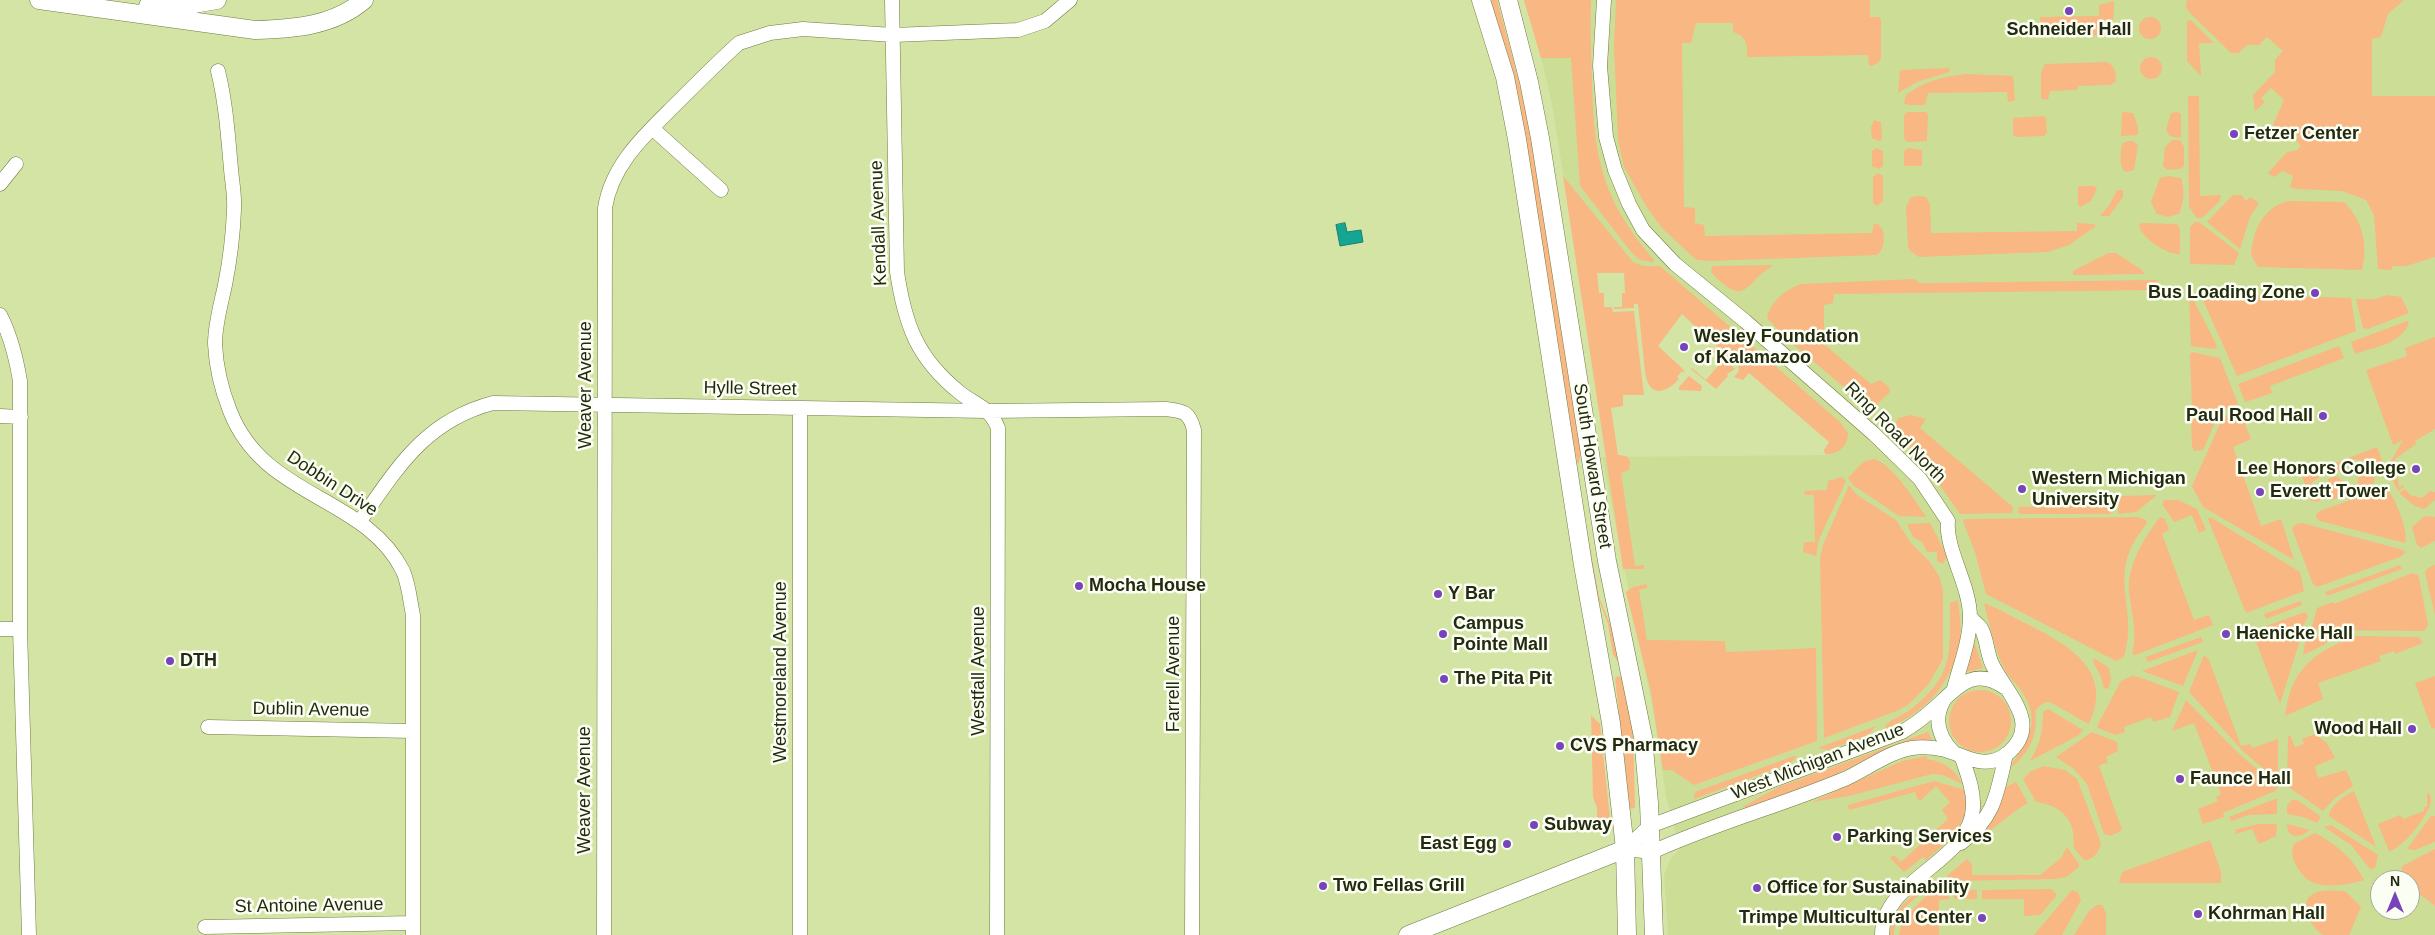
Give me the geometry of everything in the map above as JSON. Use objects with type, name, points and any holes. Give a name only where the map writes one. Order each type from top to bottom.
[{"type":"street","points":[[42,0],[169,8],[217,0]]},
{"type":"street","points":[[42,0],[255,30],[283,29],[317,24],[357,6],[364,0]]},
{"type":"street","name":"Kendall Avenue","points":[[892,0],[897,272],[907,323],[916,342],[943,378],[969,400],[988,410]]},
{"type":"street","name":"Weaver Avenue","points":[[604,935],[605,208],[607,195],[620,166],[652,128],[739,43],[770,33],[803,29],[893,35],[1018,30],[1045,21],[1070,0]]},
{"type":"street","name":"South Howard Street","points":[[1481,0],[1505,78],[1517,139],[1583,565],[1612,723],[1625,849],[1626,935]]},
{"type":"street","name":"South Howard Street","points":[[1508,0],[1529,82],[1540,138],[1617,614],[1643,737],[1652,852],[1654,935]]},
{"type":"street","name":"Ring Road North","points":[[1604,0],[1600,66],[1606,137],[1618,179],[1643,230],[1675,264],[1745,321],[1867,428],[1920,479],[1942,509],[1948,521],[1947,533],[1961,572],[1970,618],[1960,668],[1950,692]]},
{"type":"street","name":"Dobbin Drive","points":[[218,72],[224,100],[234,208],[229,266],[216,329],[215,345],[230,410],[242,435],[255,452],[282,477],[360,522],[398,563],[407,583],[413,615],[413,929]]},
{"type":"street","points":[[652,128],[721,190]]},
{"type":"street","points":[[0,184],[16,164]]},
{"type":"street","points":[[0,315],[8,330],[20,381],[20,629],[29,935]]},
{"type":"street","name":"Hylle Street","points":[[360,522],[405,457],[439,428],[458,415],[494,403],[800,409],[1166,409],[1183,411],[1188,415]]},
{"type":"street","name":"Westmoreland Avenue","points":[[800,409],[800,935]]},
{"type":"street","name":"Westfall Avenue","points":[[988,410],[996,422],[998,435],[997,935]]},
{"type":"street","name":"Farrell Avenue","points":[[1188,415],[1194,430],[1192,935]]},
{"type":"street","points":[[0,416],[21,416]]},
{"type":"street","name":"Ring Road North","points":[[1955,844],[1960,844],[1981,826],[1990,815],[2006,754],[2016,742],[2022,724],[2020,709],[1990,660],[1981,629],[1970,618]]},
{"type":"street","points":[[0,629],[20,629]]},
{"type":"street","points":[[1602,668],[1629,664]]},
{"type":"street","name":"West Michigan Avenue","points":[[1408,935],[1625,849],[1650,826],[1902,732],[1932,711],[1950,692],[1966,681],[1979,679],[1993,681],[2007,689]]},
{"type":"street","points":[[1882,935],[1884,920],[1895,900],[1955,844],[1968,825],[1973,813],[1973,799],[1968,779],[1958,755],[1942,740],[1938,725],[1940,710],[1950,692]]},
{"type":"street","name":"Dublin Avenue","points":[[208,727],[413,730]]},
{"type":"street","name":"West Michigan Avenue","points":[[1625,849],[1652,852],[1847,778],[1903,751],[1924,747],[1958,755],[1973,762],[1985,762],[2006,754]]},
{"type":"street","name":"St Antoine Avenue","points":[[205,927],[413,929]]},
{"type":"shaded area","points":[[1490,0],[1497,0],[1527,111],[1581,453],[1578,466]]},
{"type":"shaded area","name":"Western Michigan University","points":[[1524,0],[2435,0],[2435,935],[1668,935],[1664,874],[1671,858],[1680,849],[1666,796],[1653,711],[1602,457],[1824,455],[1828,454],[1824,450],[1830,442],[1836,419],[1693,295],[1621,262],[1577,262],[1552,104]]},
{"type":"shaded area","points":[[1524,0],[1591,0],[1593,109],[1599,156],[1604,177],[1612,197],[1636,238],[1654,260],[1653,262],[1640,260],[1632,253],[1580,186],[1571,58],[1541,58]]},
{"type":"shaded area","points":[[1616,0],[1870,0],[1870,17],[1879,17],[1881,20],[1881,58],[1878,63],[1871,66],[1869,65],[1868,55],[1747,57],[1745,41],[1741,36],[1733,32],[1733,23],[1696,23],[1691,43],[1682,43],[1684,207],[1695,208],[1695,223],[1704,225],[1705,236],[1872,233],[1874,224],[1878,224],[1883,230],[1884,240],[1883,246],[1877,255],[1697,260],[1661,227],[1646,206],[1624,167],[1618,140],[1614,46]]},
{"type":"shaded area","points":[[2187,0],[2404,0],[2388,14],[2381,37],[2372,39],[2372,96],[2435,96],[2435,257],[2406,266],[2392,266],[2392,270],[2378,269],[2374,215],[2366,200],[2342,191],[2297,189],[2290,187],[2293,176],[2282,171],[2274,177],[2268,173],[2287,152],[2297,150],[2301,146],[2296,140],[2298,137],[2294,133],[2286,139],[2273,125],[2284,100],[2271,88],[2261,98],[2265,102],[2255,111],[2253,95],[2275,72],[2275,60],[2283,51],[2267,37],[2259,45],[2247,45],[2239,53],[2231,53],[2189,12],[2186,7]]},
{"type":"shaded area","points":[[2114,1],[2113,27],[2107,35],[2048,37],[2041,32],[2040,17],[2099,16],[2099,5]]},
{"type":"shaded area","points":[[2150,17],[2158,20],[2161,28],[2158,36],[2150,39],[2142,36],[2139,28],[2142,20]]},
{"type":"shaded area","points":[[2191,20],[2214,43],[2199,43],[2201,76],[2187,61],[2187,21]]},
{"type":"shaded area","points":[[2151,57],[2159,60],[2162,68],[2159,76],[2151,79],[2143,76],[2140,68],[2143,60]]},
{"type":"shaded area","points":[[2107,62],[2112,65],[2115,72],[2116,81],[2111,85],[2078,86],[2077,90],[2050,91],[2048,100],[2041,99],[2041,73],[2045,64]]},
{"type":"shaded area","points":[[1950,68],[1949,72],[1917,82],[1898,93],[1900,70]]},
{"type":"shaded area","points":[[1967,74],[2013,76],[2015,101],[2008,102],[2007,92],[1928,93],[1925,105],[1908,105],[1904,103],[1906,95],[1920,86],[1943,78]]},
{"type":"shaded area","points":[[2188,96],[2199,96],[2200,196],[2221,195],[2220,201],[2202,218],[2197,218],[2189,207]]},
{"type":"shaded area","points":[[1907,112],[1926,112],[1928,114],[1927,141],[1907,142],[1904,138],[1904,116]]},
{"type":"shaded area","points":[[2122,112],[2133,113],[2138,127],[2138,135],[2121,136]]},
{"type":"shaded area","points":[[2178,112],[2181,114],[2181,137],[2178,138],[2170,136],[2166,130],[2171,113]]},
{"type":"shaded area","points":[[2043,116],[2046,118],[2047,132],[2044,136],[2016,137],[2013,135],[2013,118]]},
{"type":"shaded area","points":[[1874,120],[1881,122],[1882,139],[1879,141],[1872,138],[1871,127]]},
{"type":"shaded area","points":[[2172,140],[2180,140],[2184,147],[2184,166],[2180,169],[2167,170],[2163,166],[2165,147]]},
{"type":"shaded area","points":[[2127,141],[2133,141],[2138,145],[2134,170],[2126,172],[2122,167],[2121,155],[2122,144]]},
{"type":"shaded area","points":[[1876,148],[1883,151],[1883,166],[1879,169],[1872,166],[1872,151]]},
{"type":"shaded area","points":[[1908,148],[1922,150],[1922,166],[1904,166],[1904,151]]},
{"type":"shaded area","points":[[1878,173],[1883,176],[1883,201],[1877,206],[1873,203],[1873,177]]},
{"type":"shaded area","points":[[1563,176],[1633,262],[1643,266],[1660,266],[1840,422],[1848,433],[1848,438],[1841,449],[1834,453],[1825,454],[1824,450],[1829,442],[1749,373],[1743,380],[1734,377],[1739,371],[1738,366],[1682,314],[1658,346],[1684,370],[1684,373],[1682,371],[1677,377],[1679,379],[1668,388],[1658,391],[1654,390],[1647,380],[1645,372],[1638,304],[1634,304],[1634,308],[1614,309],[1614,307],[1622,307],[1622,293],[1625,293],[1624,273],[1597,273],[1599,293],[1604,293],[1604,307],[1612,307],[1613,312],[1634,311],[1644,395],[1623,395],[1623,406],[1611,408],[1618,455],[1627,456],[1630,462],[1629,470],[1621,473],[1635,566],[1644,565],[1644,569],[1623,569]]},
{"type":"shaded area","points":[[2168,176],[2181,178],[2183,200],[2179,214],[2168,217],[2157,214],[2151,202],[2160,178]]},
{"type":"shaded area","points":[[2078,186],[2094,186],[2097,189],[2091,201],[2080,207],[2078,204]]},
{"type":"shaded area","points":[[2117,190],[2123,190],[2123,197],[2109,216],[2100,216],[2110,204]]},
{"type":"shaded area","points":[[2233,195],[2241,195],[2246,201],[2250,197],[2259,203],[2250,217],[2240,249],[2207,222]]},
{"type":"shaded area","points":[[1911,197],[1926,197],[1930,204],[1931,233],[2077,231],[2077,223],[2094,224],[2096,226],[2069,245],[2048,252],[1919,257],[1910,251],[1908,246],[1906,207]]},
{"type":"shaded area","points":[[2289,201],[2344,202],[2360,225],[2364,243],[2362,270],[2258,267],[2251,255],[2257,229],[2272,208]]},
{"type":"shaded area","points":[[2195,222],[2199,222],[2239,253],[2234,265],[2190,264],[2190,227]]},
{"type":"shaded area","points":[[2142,223],[2177,224],[2180,229],[2180,254],[2168,252],[2155,245],[2141,230],[2139,225]]},
{"type":"shaded area","points":[[2108,253],[2116,253],[2142,270],[2144,274],[2073,275],[2073,271]]},
{"type":"shaded area","points":[[1772,265],[1746,288],[1738,291],[1721,282],[1711,270],[1713,266]]},
{"type":"shaded area","points":[[1914,279],[1919,283],[2157,280],[2154,290],[1834,294],[1833,303],[1824,305],[1824,344],[1871,384],[1880,380],[1889,387],[1890,392],[1871,410],[1788,340],[1767,318],[1775,301],[1790,289],[1801,284]]},
{"type":"shaded area","points":[[2205,293],[2351,298],[2356,331],[2237,376],[2202,298]]},
{"type":"shaded area","points":[[2191,295],[2217,346],[2215,349],[2191,346],[2189,296]]},
{"type":"shaded area","points":[[2388,295],[2401,297],[2409,313],[2368,329],[2363,328],[2356,299],[2375,299]]},
{"type":"shaded area","points":[[2407,321],[2409,322],[2405,329],[2394,340],[2379,347],[2355,354],[2351,342]]},
{"type":"shaded area","points":[[2435,337],[2435,429],[2415,441],[2416,444],[2395,459],[2399,487],[2403,485],[2404,487],[2398,491],[2393,481],[2391,461],[2403,440],[2393,445],[2366,370],[2407,356],[2405,348]]},
{"type":"shaded area","points":[[1710,346],[1735,369],[1727,374],[1728,376],[1716,389],[1691,369],[1706,380],[1723,360],[1709,348]]},
{"type":"shaded area","points":[[2339,346],[2344,358],[2270,386],[2272,393],[2245,402],[2238,384]]},
{"type":"shaded area","points":[[2192,352],[2220,358],[2238,404],[2221,411],[2209,413],[2197,412],[2192,409],[2190,355]]},
{"type":"shaded area","points":[[1689,376],[1702,386],[1701,391],[1679,390],[1679,387]]},
{"type":"shaded area","points":[[2240,411],[2251,439],[2233,447],[2261,526],[2281,519],[2294,560],[2203,507],[2192,486],[2223,417]]},
{"type":"shaded area","points":[[1911,415],[1926,419],[1920,428],[2013,507],[2012,513],[1960,514],[1923,461],[1893,429],[1898,418]]},
{"type":"shaded area","points":[[2197,417],[2212,417],[2216,420],[2203,450],[2194,451],[2191,422]]},
{"type":"shaded area","points":[[2377,447],[2385,469],[2384,476],[2375,473],[2375,462],[2371,458],[2364,461],[2354,459],[2340,471],[2326,472],[2310,484],[2321,491],[2319,502],[2311,501],[2302,476]]},
{"type":"shaded area","points":[[1874,459],[1881,462],[1896,475],[1926,517],[1899,516],[1853,485],[1848,478],[1863,462]]},
{"type":"shaded area","points":[[2356,464],[2362,470],[2373,473],[2375,480],[2372,484],[2332,500],[2329,499],[2328,479],[2336,476],[2349,485],[2357,484],[2359,477],[2349,470],[2351,465]]},
{"type":"shaded area","points":[[1842,477],[1846,481],[1819,539],[1816,556],[1803,552],[1804,542],[1815,542],[1814,495],[1805,495],[1804,491],[1827,490],[1828,481]]},
{"type":"shaded area","points":[[1849,485],[1857,495],[1896,520],[1911,543],[1930,562],[1939,576],[1943,590],[1943,659],[1928,685],[1909,704],[1899,710],[1824,738],[1820,558],[1823,545]]},
{"type":"shaded area","points":[[2385,488],[2393,497],[2400,514],[2405,531],[2405,543],[2320,521],[2316,518],[2317,513],[2322,510]]},
{"type":"shaded area","points":[[2405,489],[2410,495],[2422,498],[2430,491],[2435,492],[2435,500],[2424,509],[2415,506],[2399,493]]},
{"type":"shaded area","points":[[2157,495],[2136,512],[2118,514],[2119,496]]},
{"type":"shaded area","points":[[2095,496],[2111,496],[2111,514],[2020,514],[2018,512],[2019,507],[2081,506],[2086,500]]},
{"type":"shaded area","points":[[2164,500],[2178,500],[2197,509],[2206,530],[2199,533],[2192,515],[2174,522],[2162,504]]},
{"type":"shaded area","points":[[1584,513],[1599,597],[1612,629],[1620,660],[1618,661],[1613,655],[1608,624],[1597,595]]},
{"type":"shaded area","points":[[2425,516],[2435,517],[2435,541],[2421,548],[2417,545],[2412,527]]},
{"type":"shaded area","points":[[2138,517],[2146,520],[2147,523],[2137,537],[2126,562],[2124,579],[2128,635],[2124,657],[2116,661],[1986,594],[1975,552],[1963,521],[1965,519]]},
{"type":"shaded area","points":[[2160,517],[2165,519],[2169,530],[2162,534],[2194,620],[2209,615],[2213,625],[2135,655],[2132,653],[2134,622],[2129,581],[2138,552]]},
{"type":"shaded area","points":[[2210,517],[2300,572],[2304,591],[2246,613],[2208,519]]},
{"type":"shaded area","points":[[1930,523],[1947,556],[1943,564],[1937,561],[1937,552],[1927,552],[1922,542],[1913,537],[1907,524]]},
{"type":"shaded area","points":[[2302,523],[2406,552],[2400,557],[2317,587],[2313,584],[2292,529],[2296,524]]},
{"type":"shaded area","points":[[2400,565],[2402,569],[2327,596],[2325,592]]},
{"type":"shaded area","points":[[2435,565],[2435,615],[2425,573],[2428,568]]},
{"type":"shaded area","points":[[2412,573],[2418,575],[2419,578],[2428,625],[2424,631],[2311,630],[2317,608],[2333,602],[2334,604]]},
{"type":"shaded area","points":[[1647,584],[1647,588],[1639,590],[1647,640],[1725,641],[1726,652],[1816,648],[1817,741],[1694,785],[1672,770],[1663,770],[1651,692],[1626,592],[1633,587]]},
{"type":"shaded area","points":[[1958,600],[1961,625],[1960,639],[1957,655],[1944,683],[1924,706],[1899,723],[1884,729],[1889,722],[1907,712],[1925,697],[1935,686],[1942,674],[1949,650],[1950,603]]},
{"type":"shaded area","points":[[2301,601],[2302,605],[2266,619],[2264,614]]},
{"type":"shaded area","points":[[1984,603],[2044,633],[2073,652],[2084,662],[2092,675],[2096,689],[2095,705],[2089,724],[2049,702],[2039,706],[2035,711],[2036,720],[2031,744],[2022,757],[2009,769],[2029,734],[2031,715],[2024,695],[2001,662]]},
{"type":"shaded area","points":[[2305,612],[2308,616],[2301,630],[2272,630],[2267,628],[2269,625]]},
{"type":"shaded area","points":[[1972,636],[1983,668],[1962,673]]},
{"type":"shaded area","points":[[2265,636],[2297,636],[2300,640],[2280,704],[2256,642]]},
{"type":"shaded area","points":[[2310,636],[2328,636],[2330,639],[2324,645],[2303,655],[2305,643]]},
{"type":"shaded area","points":[[2355,636],[2419,637],[2423,643],[2395,654],[2394,651],[2379,656],[2381,661],[2318,683],[2323,699],[2285,716],[2293,686],[2306,665],[2327,649]]},
{"type":"shaded area","points":[[2201,637],[2203,642],[2148,662],[2146,657]]},
{"type":"shaded area","points":[[2198,650],[2183,686],[2142,671]]},
{"type":"shaded area","points":[[2204,655],[2209,660],[2241,746],[2250,744],[2252,748],[2278,739],[2278,781],[2244,752],[2189,692]]},
{"type":"shaded area","points":[[2094,658],[2109,668],[2111,679],[2108,689],[2104,688],[2101,677],[2093,662]]},
{"type":"shaded area","points":[[1618,676],[1623,678],[1633,732],[1635,808],[1630,809],[1615,678]]},
{"type":"shaded area","points":[[2132,676],[2179,692],[2170,717],[2153,722],[2151,717],[2124,727],[2125,732],[2115,735],[2098,728],[2097,726],[2121,681]]},
{"type":"shaded area","points":[[2435,676],[2435,728],[2432,729],[2415,683]]},
{"type":"shaded area","points":[[1974,690],[1986,690],[2002,699],[2009,709],[2011,721],[2009,733],[2002,743],[1986,752],[1974,752],[1963,747],[1954,738],[1949,727],[1949,715],[1954,704],[1963,695]]},
{"type":"shaded area","points":[[2186,700],[2238,753],[2278,787],[2275,791],[2223,813],[2224,817],[2203,824],[2198,809],[2218,801],[2216,797],[2221,794],[2194,723],[2172,731]]},
{"type":"shaded area","points":[[2048,709],[2083,730],[2079,735],[2030,761],[2040,738],[2043,712]]},
{"type":"shaded area","points":[[1591,715],[1600,724],[1610,819],[1600,820],[1597,818],[1597,808],[1593,797]]},
{"type":"shaded area","points":[[1876,726],[1868,735],[1828,750],[1818,748]]},
{"type":"shaded area","points":[[1928,732],[1932,741],[1918,741],[1891,748],[1828,778],[1744,808],[1744,806],[1779,787]]},
{"type":"shaded area","points":[[2092,732],[2117,742],[2118,751],[2106,757],[2108,764],[2105,763],[2099,766],[2122,830],[2111,836],[2104,834],[2087,784],[2074,769],[2056,757]]},
{"type":"shaded area","points":[[2315,734],[2327,743],[2335,758],[2315,766],[2318,778],[2346,770],[2353,786],[2335,798],[2323,811],[2287,786],[2288,736],[2290,735],[2295,747],[2304,744],[2302,739]]},
{"type":"shaded area","points":[[1797,756],[1791,763],[1694,799],[1695,792]]},
{"type":"shaded area","points":[[1927,756],[1927,759],[1943,764],[1952,770],[1962,784],[1943,775],[1932,774],[1849,796],[1812,802],[1902,761]]},
{"type":"shaded area","points":[[2044,766],[2065,770],[2077,779],[2101,843],[2097,853],[2090,859],[2084,860],[2075,849],[2071,825],[2064,815],[2054,807],[2036,802],[2023,779],[2031,771]]},
{"type":"shaded area","points":[[1934,781],[1965,790],[1966,802],[1962,822],[1950,838],[1926,860],[1923,857],[1904,872],[1890,858],[1894,855],[1901,862],[1948,819],[1942,810],[1950,802],[1936,786],[1921,800],[1918,800],[1915,792],[1849,810],[1848,805]]},
{"type":"shaded area","points":[[2016,782],[2028,803],[1975,842],[2004,788]]},
{"type":"shaded area","points":[[2354,791],[2376,847],[2329,816],[2332,808],[2342,798]]},
{"type":"shaded area","points":[[2427,793],[2430,794],[2431,802],[2424,817],[2400,845],[2389,851],[2378,824],[2400,815],[2403,819],[2424,811],[2424,807],[2427,807]]},
{"type":"shaded area","points":[[2277,799],[2277,814],[2249,815],[2231,821],[2229,817]]},
{"type":"shaded area","points":[[2292,800],[2297,800],[2319,815],[2320,818],[2317,823],[2303,817],[2287,814],[2287,806]]},
{"type":"shaded area","points":[[2431,816],[2435,816],[2435,842],[2415,850],[2407,849]]},
{"type":"shaded area","points":[[2258,824],[2277,824],[2276,836],[2259,844],[2252,829],[2236,834],[2235,830]]},
{"type":"shaded area","points":[[2287,824],[2310,830],[2302,835],[2294,836],[2288,832]]},
{"type":"shaded area","points":[[2331,825],[2378,855],[2375,868],[2370,869],[2351,845],[2324,827]]},
{"type":"shaded area","points":[[2315,833],[2343,852],[2364,880],[2351,884],[2327,885],[2313,882],[2306,878],[2294,861],[2293,847],[2294,844]]},
{"type":"shaded area","points":[[2210,840],[2221,872],[2221,883],[2119,883],[2122,872]]},
{"type":"shaded area","points":[[2067,847],[2079,864],[2079,867],[2066,877],[2055,879],[1953,881],[1947,876],[1967,859],[1972,864],[1972,875],[2040,875],[2061,858]]},
{"type":"shaded area","points":[[2435,849],[2435,906],[2420,895],[2420,870],[2402,870],[2402,866]]},
{"type":"shaded area","points":[[2052,889],[2057,895],[2040,915],[2024,916],[2024,899],[1982,899],[1982,890]]},
{"type":"shaded area","points":[[1977,890],[1977,899],[1954,899],[1954,891]]},
{"type":"shaded area","points":[[2072,890],[2078,892],[2081,900],[2062,935],[2034,935]]},
{"type":"shaded area","points":[[1931,891],[1949,891],[1949,899],[1939,900],[1939,935],[1899,935],[1902,920]]},
{"type":"shaded area","points":[[2320,891],[2345,891],[2361,907],[2349,935],[2323,935],[2315,927],[2308,915],[2306,903],[2308,898]]},
{"type":"shaded area","points":[[1917,892],[1923,892],[1899,915],[1894,935],[1890,935],[1898,911]]},
{"type":"shaded area","points":[[2097,905],[2102,905],[2106,913],[2106,935],[2074,935],[2089,911]]},
{"type":"water","points":[[1345,223],[1347,232],[1361,230],[1363,242],[1340,246],[1336,225]]},
{"type":"place","name":"Schneider Hall","points":[[2069,11]]},
{"type":"place","name":"Fetzer Center","points":[[2234,134]]},
{"type":"place","name":"Bus Loading Zone","points":[[2315,293]]},
{"type":"place","name":"Wesley Foundation of Kalamazoo","points":[[1684,347]]},
{"type":"place","name":"Paul Rood Hall","points":[[2323,416]]},
{"type":"place","name":"Lee Honors College","points":[[2416,469]]},
{"type":"place","name":"Western Michigan University","points":[[2022,489]]},
{"type":"place","name":"Everett Tower","points":[[2260,492]]},
{"type":"place","name":"Mocha House","points":[[1079,586]]},
{"type":"place","name":"Y Bar","points":[[1438,594]]},
{"type":"place","name":"Campus Pointe Mall","points":[[1443,634]]},
{"type":"place","name":"Haenicke Hall","points":[[2226,634]]},
{"type":"place","name":"DTH","points":[[170,661]]},
{"type":"place","name":"The Pita Pit","points":[[1444,679]]},
{"type":"place","name":"Wood Hall","points":[[2412,729]]},
{"type":"place","name":"CVS Pharmacy","points":[[1560,746]]},
{"type":"place","name":"Faunce Hall","points":[[2180,779]]},
{"type":"place","name":"Subway","points":[[1534,825]]},
{"type":"place","name":"Parking Services","points":[[1837,837]]},
{"type":"place","name":"East Egg","points":[[1507,844]]},
{"type":"place","name":"Two Fellas Grill","points":[[1323,886]]},
{"type":"place","name":"Office for Sustainability","points":[[1757,888]]},
{"type":"place","name":"Kohrman Hall","points":[[2198,914]]},
{"type":"place","name":"Trimpe Multicultural Center","points":[[1982,918]]}]
